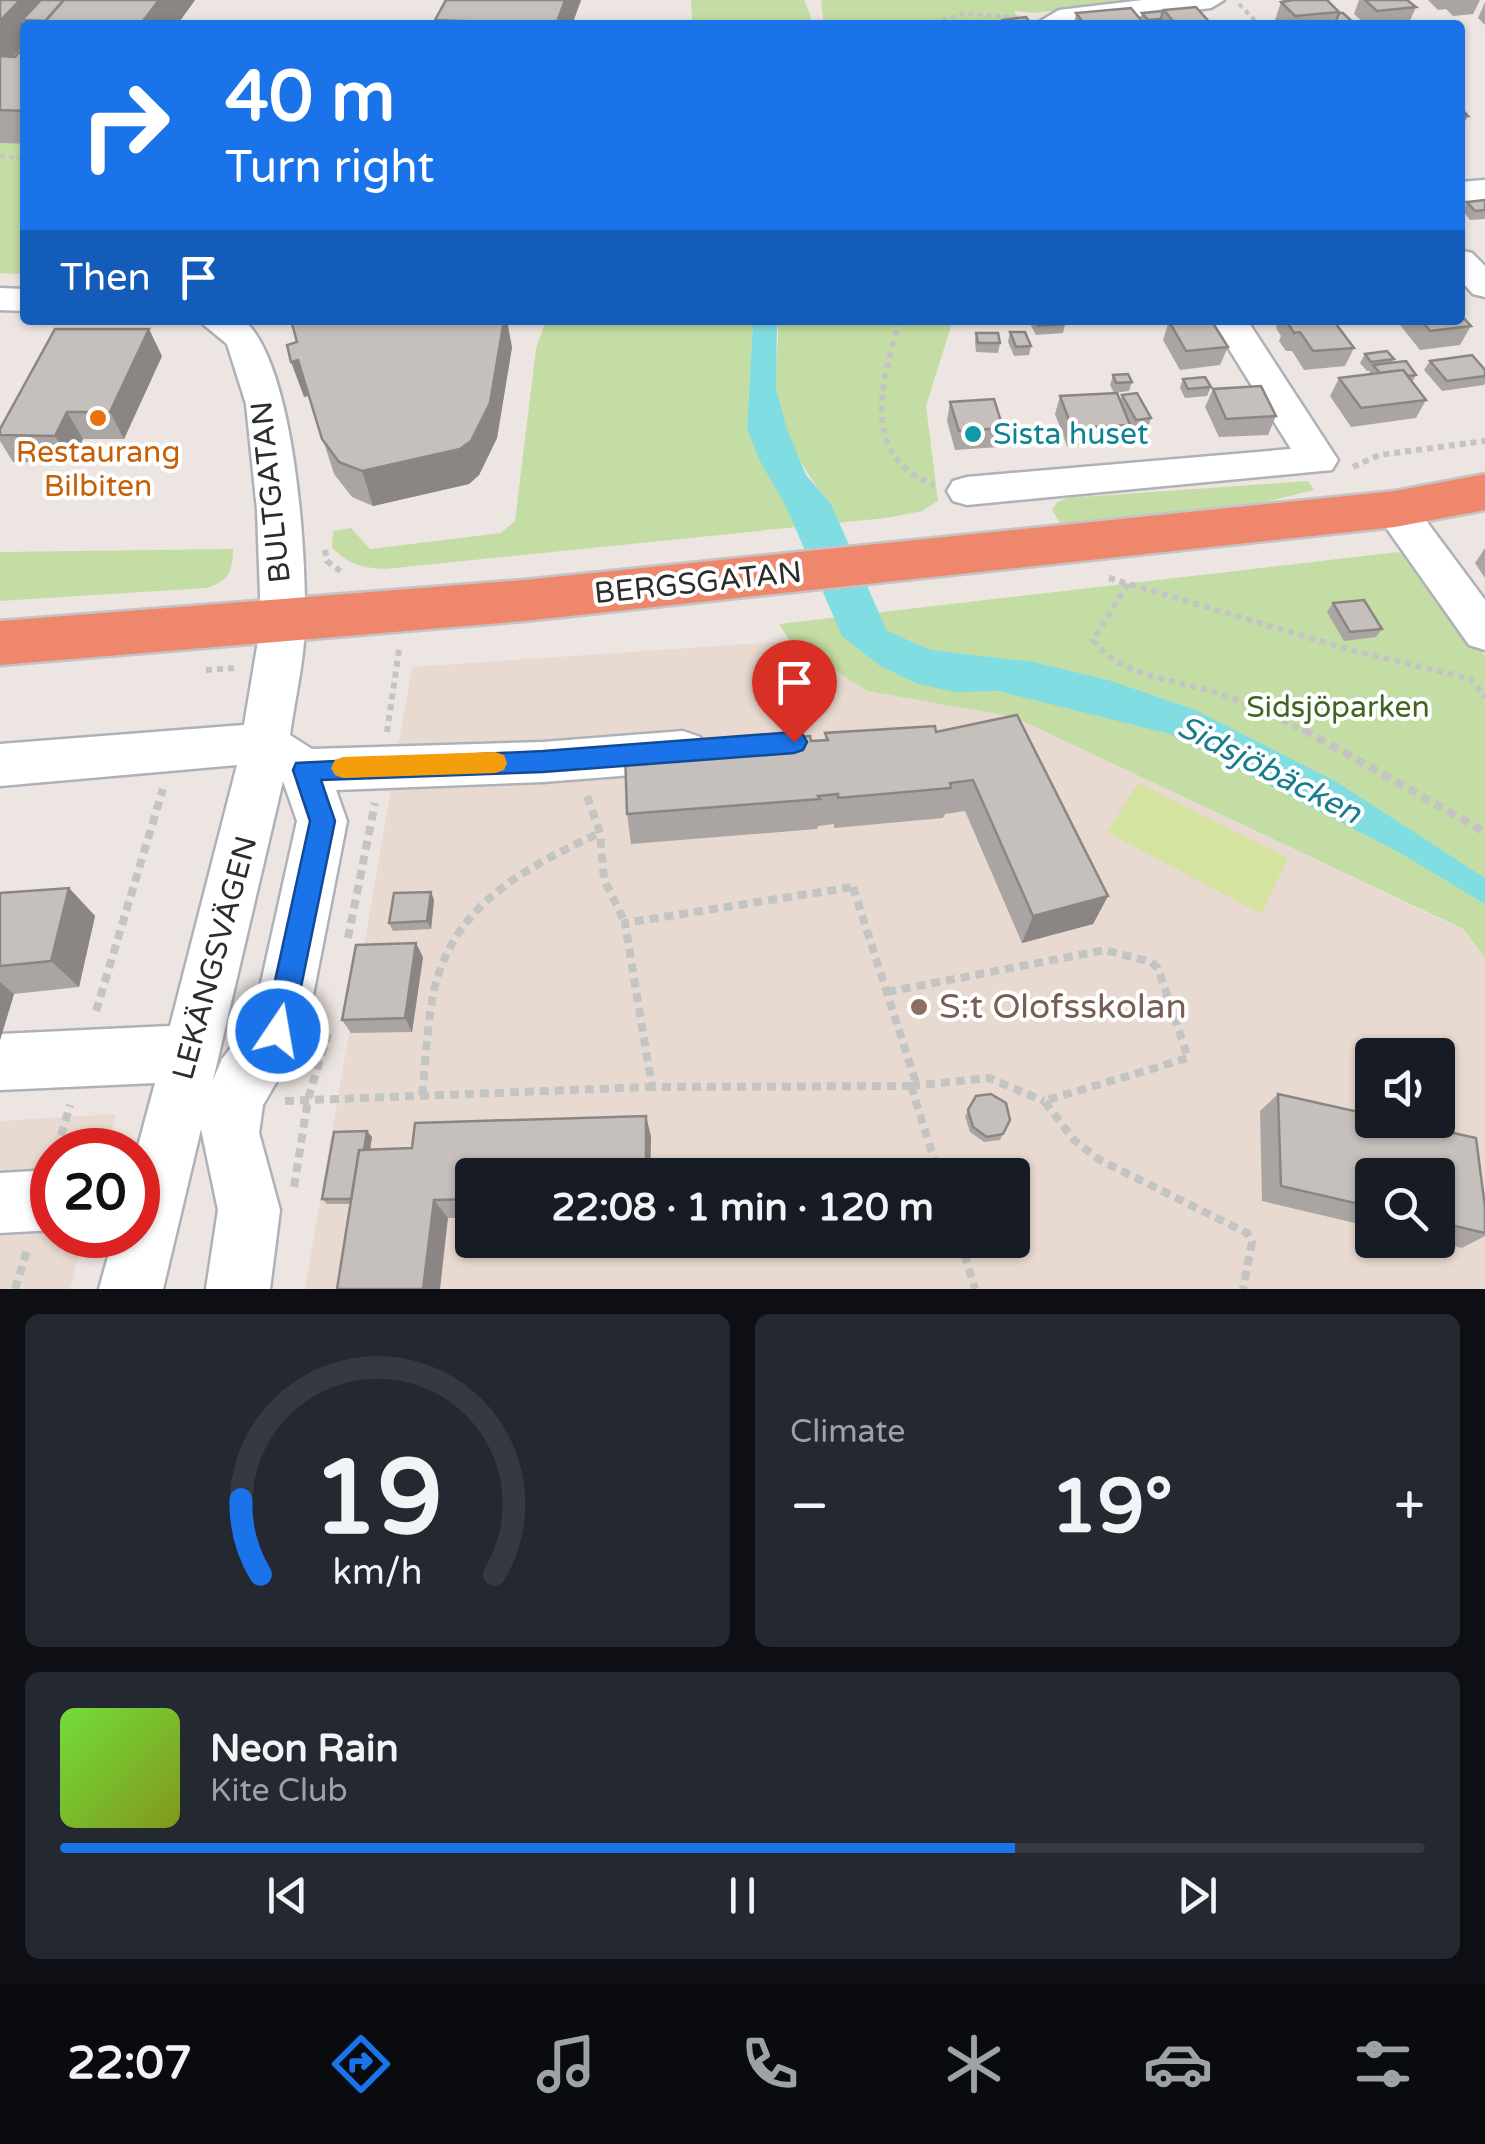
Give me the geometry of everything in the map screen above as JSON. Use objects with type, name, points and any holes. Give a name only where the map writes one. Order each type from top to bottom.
[{"type":"highway","name":"BERGSGATAN","points":[[0,643],[283,623],[1044,548],[1396,509],[1485,492]]},
{"type":"highway","name":"BERGSGATAN","points":[[1396,509],[1485,508]]},
{"type":"street","points":[[1074,20],[1224,3]]},
{"type":"street","points":[[1465,265],[1485,286]]},
{"type":"street","name":"BULTGATAN","points":[[229,325],[244,340],[265,404],[278,510],[283,623]]},
{"type":"street","points":[[967,491],[1318,460],[1233,325]]},
{"type":"street","points":[[1032,486],[1044,548]]},
{"type":"street","points":[[1396,509],[1485,633]]},
{"type":"street","name":"LEKÄNGSVÄGEN","points":[[160,1152],[192,1053],[256,799],[285,757],[283,623]]},
{"type":"street","points":[[0,765],[172,752],[383,765],[543,762],[732,747]]},
{"type":"street","points":[[238,1289],[249,1210],[230,1132],[234,1105],[242,1079],[278,1031],[322,821],[285,757]]},
{"type":"street","points":[[0,1062],[80,1091],[192,1053]]},
{"type":"street","points":[[0,1203],[30,1201]]},
{"type":"street","name":"LEKÄNGSVÄGEN","points":[[131,1289],[136,1258]]},
{"type":"path","points":[[1224,3],[1251,20]]},
{"type":"path","points":[[941,20],[966,12],[1026,20]]},
{"type":"path","points":[[898,325],[883,370],[882,434],[895,462],[921,482],[967,491]]},
{"type":"path","points":[[323,544],[327,561],[354,577]]},
{"type":"path","points":[[1106,576],[1351,650],[1472,680],[1485,679]]},
{"type":"path","points":[[1128,584],[1094,640],[1107,658],[1216,693],[1294,726],[1485,832]]},
{"type":"path","points":[[383,765],[399,648]]},
{"type":"path","points":[[217,670],[236,680]]},
{"type":"path","points":[[1472,680],[1485,696]]},
{"type":"path","points":[[66,1128],[80,1091],[172,752]]},
{"type":"path","points":[[543,762],[576,771],[581,777],[600,833],[604,879],[625,923],[652,1087]]},
{"type":"path","points":[[422,1095],[439,974],[457,934],[487,894],[552,854],[600,833]]},
{"type":"path","points":[[625,923],[853,887],[915,1080],[911,1086]]},
{"type":"path","points":[[887,992],[1116,950],[1151,962],[1158,968],[1188,1058],[1044,1101]]},
{"type":"path","points":[[234,1105],[652,1087],[911,1086],[989,1078],[1044,1101],[1074,1140],[1098,1159],[1247,1233],[1252,1242],[1243,1289]]},
{"type":"path","points":[[911,1086],[934,1158]]},
{"type":"path","points":[[966,1258],[975,1289]]},
{"type":"shaded area","name":"S:t Olofsskolan","points":[[790,641],[867,691],[1014,717],[1463,930],[1485,958],[1485,1289],[305,1289],[412,667]]},
{"type":"shaded area","points":[[116,1114],[112,1128],[30,1128],[30,1258],[78,1258],[70,1289],[0,1289],[0,1121]]},
{"type":"green space","points":[[691,0],[804,0],[811,17],[810,20],[692,20]]},
{"type":"green space","points":[[821,0],[1146,0],[1035,13],[1014,11],[1019,20],[823,20]]},
{"type":"green space","points":[[0,143],[20,144],[20,273],[0,273]]},
{"type":"green space","points":[[544,325],[753,325],[747,429],[830,503],[803,465],[779,407],[775,382],[777,325],[951,325],[926,406],[938,501],[922,511],[886,518],[385,569],[356,564],[332,547],[333,531],[351,528],[370,549],[501,533],[515,521],[536,349]]},
{"type":"green space","points":[[1308,481],[1314,490],[1240,508],[1073,525],[1061,524],[1052,510],[1057,502],[1067,498]]},
{"type":"green space","points":[[233,549],[228,574],[206,588],[0,601],[0,552]]},
{"type":"green space","name":"Sidsjöparken","points":[[1398,552],[1415,562],[1485,656],[1485,958],[1463,929],[1014,717],[867,691],[790,641],[779,624]]},
{"type":"green space","points":[[1138,783],[1288,858],[1261,914],[1107,832]]},
{"type":"water","name":"Sidsjöbäcken","points":[[753,325],[777,325],[776,389],[787,429],[806,475],[831,504],[887,631],[931,650],[1033,662],[1108,680],[1193,709],[1335,781],[1485,878],[1485,904],[1402,854],[1170,734],[998,691],[956,692],[918,684],[880,666],[842,636],[747,429]]},
{"type":"building","points":[[0,0],[20,0],[0,21]]},
{"type":"building","points":[[41,0],[64,0],[46,20],[22,20]]},
{"type":"building","points":[[64,0],[159,0],[144,20],[46,20]]},
{"type":"building","points":[[446,0],[565,0],[558,20],[435,20]]},
{"type":"building","points":[[1327,0],[1339,12],[1295,16],[1281,2]]},
{"type":"building","points":[[1365,0],[1407,0],[1416,7],[1377,11]]},
{"type":"building","points":[[1196,7],[1208,20],[1172,20],[1164,10]]},
{"type":"building","points":[[1131,8],[1141,20],[1081,20],[1076,13]]},
{"type":"building","points":[[1163,11],[1161,19],[1148,20],[1142,13]]},
{"type":"building","points":[[1343,13],[1351,20],[1336,20]]},
{"type":"building","points":[[20,51],[20,111],[0,110],[0,56],[15,57]]},
{"type":"building","points":[[1485,200],[1485,210],[1475,211],[1467,202]]},
{"type":"building","points":[[1465,319],[1471,326],[1430,331],[1425,325],[1465,325]]},
{"type":"building","points":[[292,325],[503,325],[490,403],[471,441],[460,449],[362,471],[339,462],[322,439],[298,360],[291,362],[287,345],[297,342]]},
{"type":"building","points":[[1171,325],[1214,325],[1228,347],[1186,351]]},
{"type":"building","points":[[1289,325],[1337,325],[1354,348],[1313,351],[1300,332],[1294,333]]},
{"type":"building","points":[[55,329],[149,329],[110,412],[67,412],[55,436],[0,435],[0,429]]},
{"type":"building","points":[[1010,332],[1025,332],[1031,346],[1016,347]]},
{"type":"building","points":[[976,333],[998,333],[1000,343],[978,343]]},
{"type":"building","points":[[1387,351],[1394,359],[1371,362],[1365,354]]},
{"type":"building","points":[[1472,355],[1485,370],[1485,376],[1447,381],[1430,361]]},
{"type":"building","points":[[1406,361],[1416,375],[1408,376],[1403,370],[1380,373],[1373,365]]},
{"type":"building","points":[[1403,370],[1426,400],[1361,408],[1339,378]]},
{"type":"building","points":[[1128,374],[1132,382],[1116,383],[1113,375]]},
{"type":"building","points":[[1205,377],[1211,387],[1188,389],[1183,379]]},
{"type":"building","points":[[1261,386],[1276,416],[1226,419],[1213,389]]},
{"type":"building","points":[[1117,393],[1130,425],[1072,428],[1060,396]]},
{"type":"building","points":[[1137,393],[1151,418],[1136,420],[1122,395]]},
{"type":"building","points":[[994,399],[1003,428],[959,431],[950,402]]},
{"type":"building","points":[[1364,600],[1382,629],[1350,632],[1333,603]]},
{"type":"building","points":[[1017,715],[1108,896],[1033,916],[973,780],[950,783],[951,788],[838,798],[838,794],[818,796],[820,799],[627,814],[625,751],[810,736],[811,741],[828,740],[825,733],[935,726],[936,732]]},
{"type":"building","points":[[69,888],[51,961],[0,966],[0,893]]},
{"type":"building","points":[[431,892],[427,921],[389,923],[394,893]]},
{"type":"building","points":[[416,943],[405,1018],[342,1020],[356,945]]},
{"type":"building","points":[[991,1094],[1006,1103],[1010,1120],[1003,1134],[987,1137],[973,1127],[968,1110],[976,1096]]},
{"type":"building","points":[[1278,1094],[1355,1111],[1355,1138],[1455,1138],[1455,1133],[1476,1138],[1485,1233],[1455,1226],[1455,1158],[1355,1158],[1355,1203],[1281,1186]]},
{"type":"building","points":[[646,1116],[646,1158],[455,1158],[455,1199],[434,1200],[423,1289],[337,1289],[359,1150],[412,1148],[415,1123]]},
{"type":"building","points":[[367,1131],[364,1150],[359,1150],[351,1199],[322,1199],[334,1132]]},
{"type":"slow traffic","points":[[343,768],[495,763]]},
{"type":"place","name":"Restaurang Bilbiten","points":[[98,418]]},
{"type":"place","name":"Sista huset","points":[[973,434]]},
{"type":"place","name":"S:t Olofsskolan","points":[[919,1007]]},
{"type":"route","points":[[278,1031],[322,821],[305,770],[543,762],[794,742]]}]
